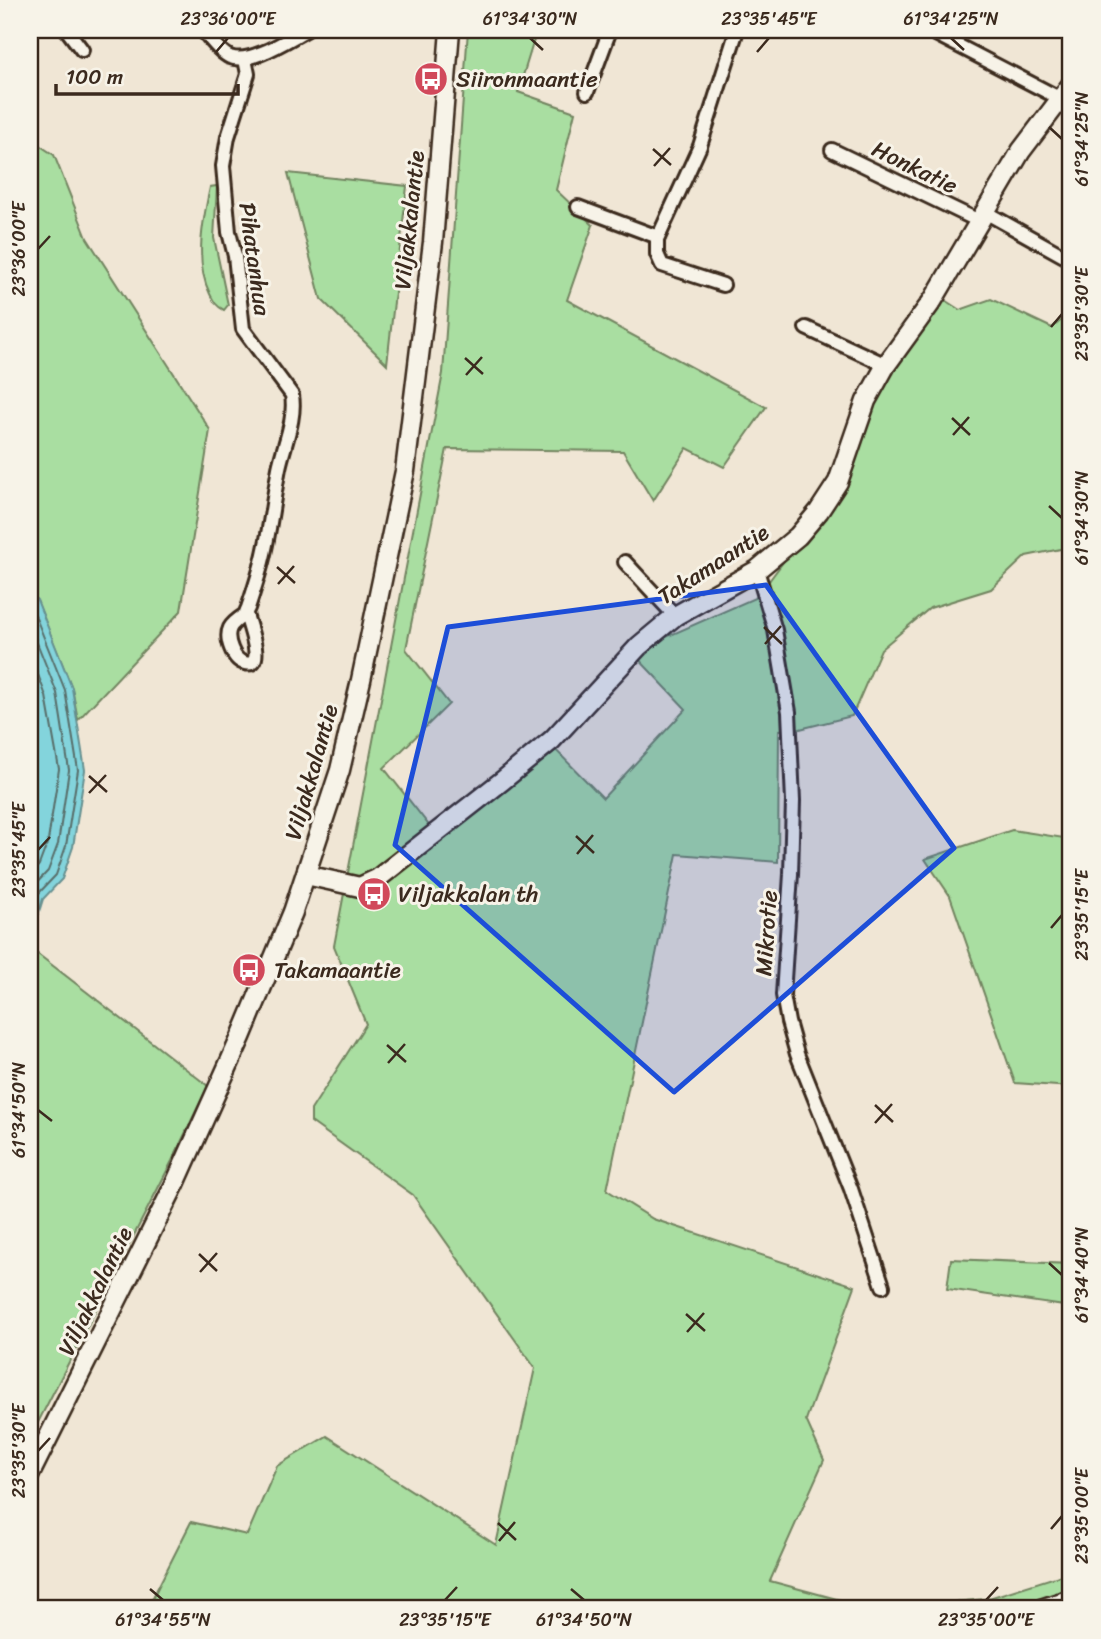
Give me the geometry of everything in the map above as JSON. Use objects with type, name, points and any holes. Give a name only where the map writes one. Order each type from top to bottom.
[{"type":"street","points":[[67,30],[82,50]]},
{"type":"street","points":[[203,30],[230,57],[245,59],[306,30]]},
{"type":"street","name":"Viljakkalantie","points":[[30,1474],[175,1184],[241,1037],[293,912],[340,770],[405,471],[433,242],[450,30]]},
{"type":"street","points":[[587,92],[610,30]]},
{"type":"street","points":[[723,285],[662,265],[657,254],[658,237],[699,146],[737,30]]},
{"type":"street","points":[[928,30],[944,33],[1066,92]]},
{"type":"street","name":"Pihatanhua","points":[[245,59],[248,74],[228,137],[223,166],[229,232],[235,256],[243,329],[292,395],[294,408],[262,561],[246,614]]},
{"type":"street","name":"Takamaantie","points":[[306,875],[360,887],[377,879],[552,740],[639,646],[675,616],[757,570],[797,536],[819,511],[838,482],[866,401],[886,365],[933,300],[1021,151],[1066,92]]},
{"type":"street","name":"Honkatie","points":[[832,150],[982,216],[1071,260]]},
{"type":"street","points":[[578,207],[658,237]]},
{"type":"street","points":[[806,328],[886,365]]},
{"type":"street","points":[[625,562],[675,616]]},
{"type":"street","name":"Mikrotie","points":[[757,570],[775,630],[789,712],[793,801],[783,995],[797,1054],[851,1189],[883,1286]]},
{"type":"street","points":[[1041,1609],[1071,1599]]},
{"type":"highlighted area","points":[[766,585],[954,848],[674,1092],[395,845],[448,627]]},
{"type":"green space","points":[[468,30],[537,30],[518,92],[575,112],[556,190],[593,225],[567,300],[766,407],[724,467],[687,448],[653,501],[623,451],[447,449],[406,649],[449,704],[384,768],[435,833],[546,740],[603,798],[686,709],[632,652],[757,597],[854,467],[879,388],[943,299],[960,310],[991,299],[1052,328],[1071,312],[1071,547],[1026,556],[991,589],[930,608],[881,649],[852,716],[800,729],[779,730],[778,862],[677,854],[607,1190],[653,1219],[855,1286],[806,1420],[824,1460],[770,1581],[874,1609],[147,1609],[191,1522],[247,1535],[277,1466],[327,1436],[496,1545],[535,1368],[413,1195],[311,1122],[311,1110],[366,1024],[334,946],[443,373]]},
{"type":"green space","points":[[30,139],[54,155],[87,238],[210,430],[181,611],[78,720],[72,688],[37,601],[30,593]]},
{"type":"green space","points":[[288,173],[407,186],[387,364],[321,299]]},
{"type":"green space","points":[[217,186],[214,238],[228,305],[224,310],[210,294],[205,282],[201,255],[210,187]]},
{"type":"green space","points":[[1012,830],[1071,839],[1071,1087],[1015,1083],[950,896],[925,859]]},
{"type":"green space","points":[[30,948],[208,1086],[30,1438]]},
{"type":"green space","points":[[951,1259],[1071,1264],[1071,1307],[947,1289]]},
{"type":"green space","points":[[1071,1572],[1071,1609],[880,1609],[986,1599]]},
{"type":"water","points":[[30,593],[37,600],[72,688],[85,770],[73,847],[62,879],[43,899],[38,915],[30,923]]},
{"type":"place","name":"Siironmaantie","points":[[431,79]]},
{"type":"place","name":"Viljakkalan th","points":[[374,894]]},
{"type":"place","name":"Takamaantie","points":[[249,970]]}]
